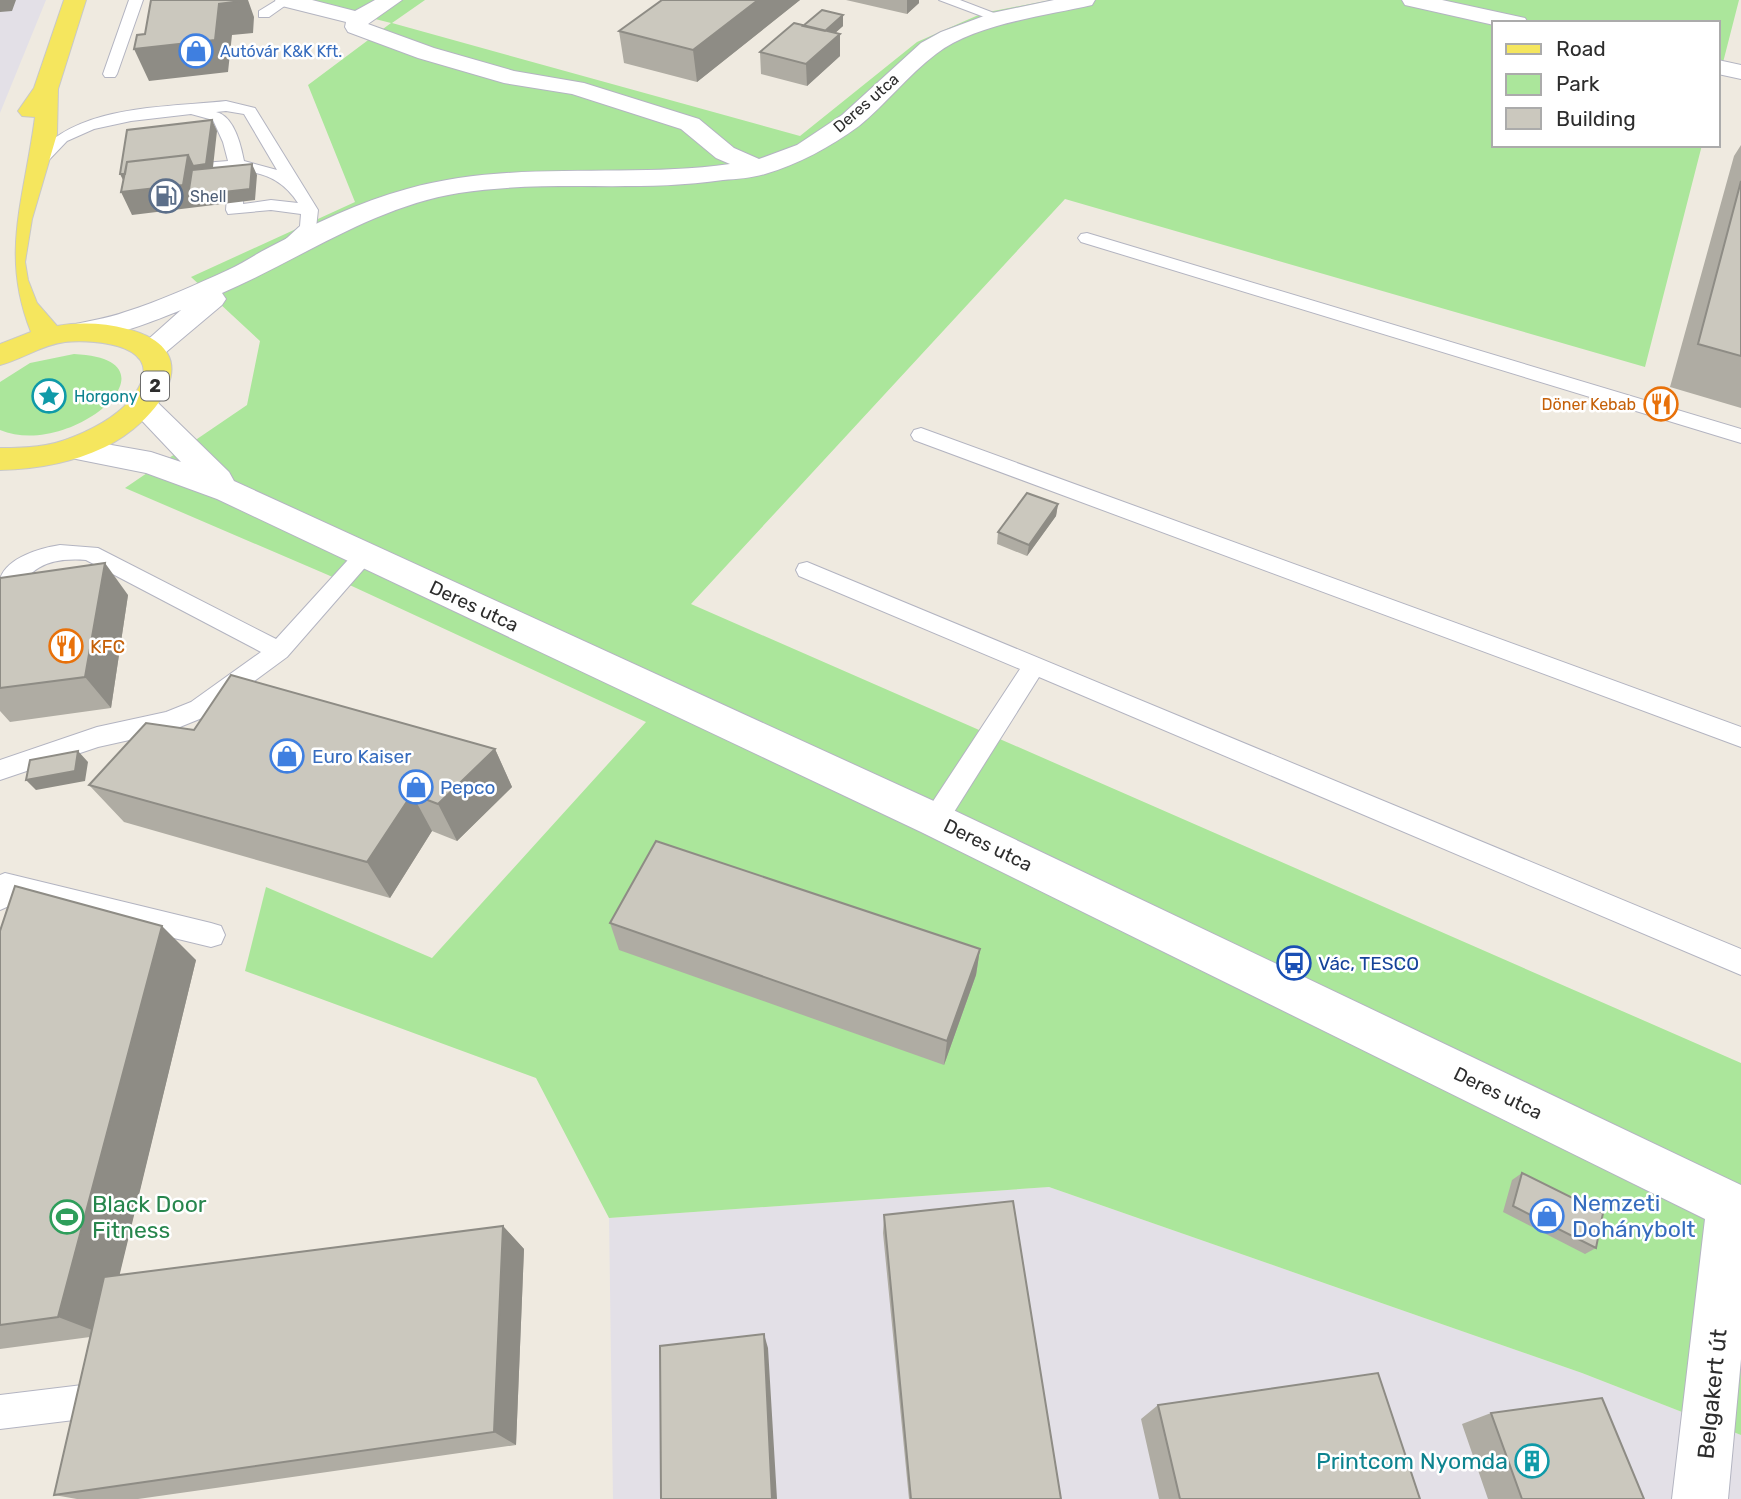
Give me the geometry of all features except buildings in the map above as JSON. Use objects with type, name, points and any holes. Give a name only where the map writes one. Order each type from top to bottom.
[{"type":"main road","points":[[64,334],[22,301],[10,264],[28,154],[26,116],[46,89],[75,0]]},
{"type":"main road","name":"2","points":[[0,356],[64,334],[109,333],[134,340],[149,352],[157,367],[155,386],[143,406],[122,424],[72,449],[39,457],[0,460]]},
{"type":"main road","name":"2","points":[[0,484],[39,457]]},
{"type":"street","points":[[286,0],[358,18],[391,0]]},
{"type":"street","name":"Deres utca","points":[[240,275],[279,253],[377,206],[460,185],[552,178],[680,179],[758,168],[806,150],[851,120],[929,48],[949,37],[1000,18],[1084,0]]},
{"type":"street","points":[[1413,0],[1508,21]]},
{"type":"street","points":[[358,18],[356,27],[426,53],[512,78],[576,89],[690,124],[725,153],[758,168]]},
{"type":"street","points":[[1720,67],[1741,72]]},
{"type":"street","points":[[64,334],[131,320],[240,275]]},
{"type":"street","points":[[149,352],[240,275]]},
{"type":"street","points":[[143,406],[229,492]]},
{"type":"street","name":"Deres utca","points":[[72,449],[151,463],[229,492],[935,820],[1736,1208]]},
{"type":"street","name":"Belgakert út","points":[[1700,1499],[1736,1208]]},
{"type":"lane","points":[[110,74],[136,0]]},
{"type":"lane","points":[[264,14],[286,0]]},
{"type":"lane","points":[[946,0],[1000,18]]},
{"type":"lane","points":[[28,154],[89,125],[131,116],[226,106],[250,111],[310,210],[308,228],[279,253]]},
{"type":"lane","points":[[193,110],[219,117],[232,141],[239,164],[234,210],[271,205],[310,210]]},
{"type":"lane","points":[[131,116],[149,122],[156,132]]},
{"type":"lane","points":[[163,167],[172,170],[239,164],[278,173],[295,185]]},
{"type":"lane","points":[[1087,237],[1741,436]]},
{"type":"lane","points":[[921,435],[1741,737]]},
{"type":"lane","points":[[0,599],[9,580],[23,567],[43,555],[64,550],[90,553],[279,651]]},
{"type":"lane","points":[[0,770],[97,737],[170,721],[199,709],[279,651],[365,555]]},
{"type":"lane","points":[[807,570],[1741,962]]},
{"type":"lane","points":[[935,820],[1035,665]]},
{"type":"lane","points":[[0,898],[5,885],[211,935]]},
{"type":"lane","points":[[0,1412],[110,1399]]},
{"type":"shaded area","points":[[0,0],[46,0],[0,113]]},
{"type":"shaded area","points":[[1049,1187],[1582,1373],[1741,1435],[1741,1499],[613,1499],[609,1218]]},
{"type":"green space","points":[[300,0],[425,0],[392,23],[800,136],[917,42],[983,13],[1051,0],[1739,0],[1720,74],[1720,21],[1492,21],[1492,147],[1701,147],[1645,367],[1065,199],[691,604],[1741,1063],[1741,1435],[1582,1373],[1049,1187],[609,1218],[536,1078],[245,971],[266,887],[432,958],[646,722],[328,575],[125,488],[247,405],[260,341],[191,277],[355,202],[308,85],[391,23]]},
{"type":"green space","points":[[74,354],[106,360],[120,372],[119,388],[106,405],[85,420],[58,431],[28,436],[0,430],[0,382],[30,363]]},
{"type":"place","name":"Autóvár K&K Kft.","points":[[196,51]]},
{"type":"place","name":"Shell","points":[[166,196]]},
{"type":"place","name":"Horgony","points":[[49,396]]},
{"type":"place","name":"Döner Kebab","points":[[1661,404]]},
{"type":"place","name":"KFC","points":[[66,646]]},
{"type":"place","name":"Euro Kaiser","points":[[287,756]]},
{"type":"place","name":"Pepco","points":[[416,787]]},
{"type":"place","name":"Vác, TESCO","points":[[1294,963]]},
{"type":"place","name":"Nemzeti Dohánybolt","points":[[1547,1216]]},
{"type":"place","name":"Black Door Fitness","points":[[67,1217]]},
{"type":"place","name":"Printcom Nyomda","points":[[1532,1461]]}]
